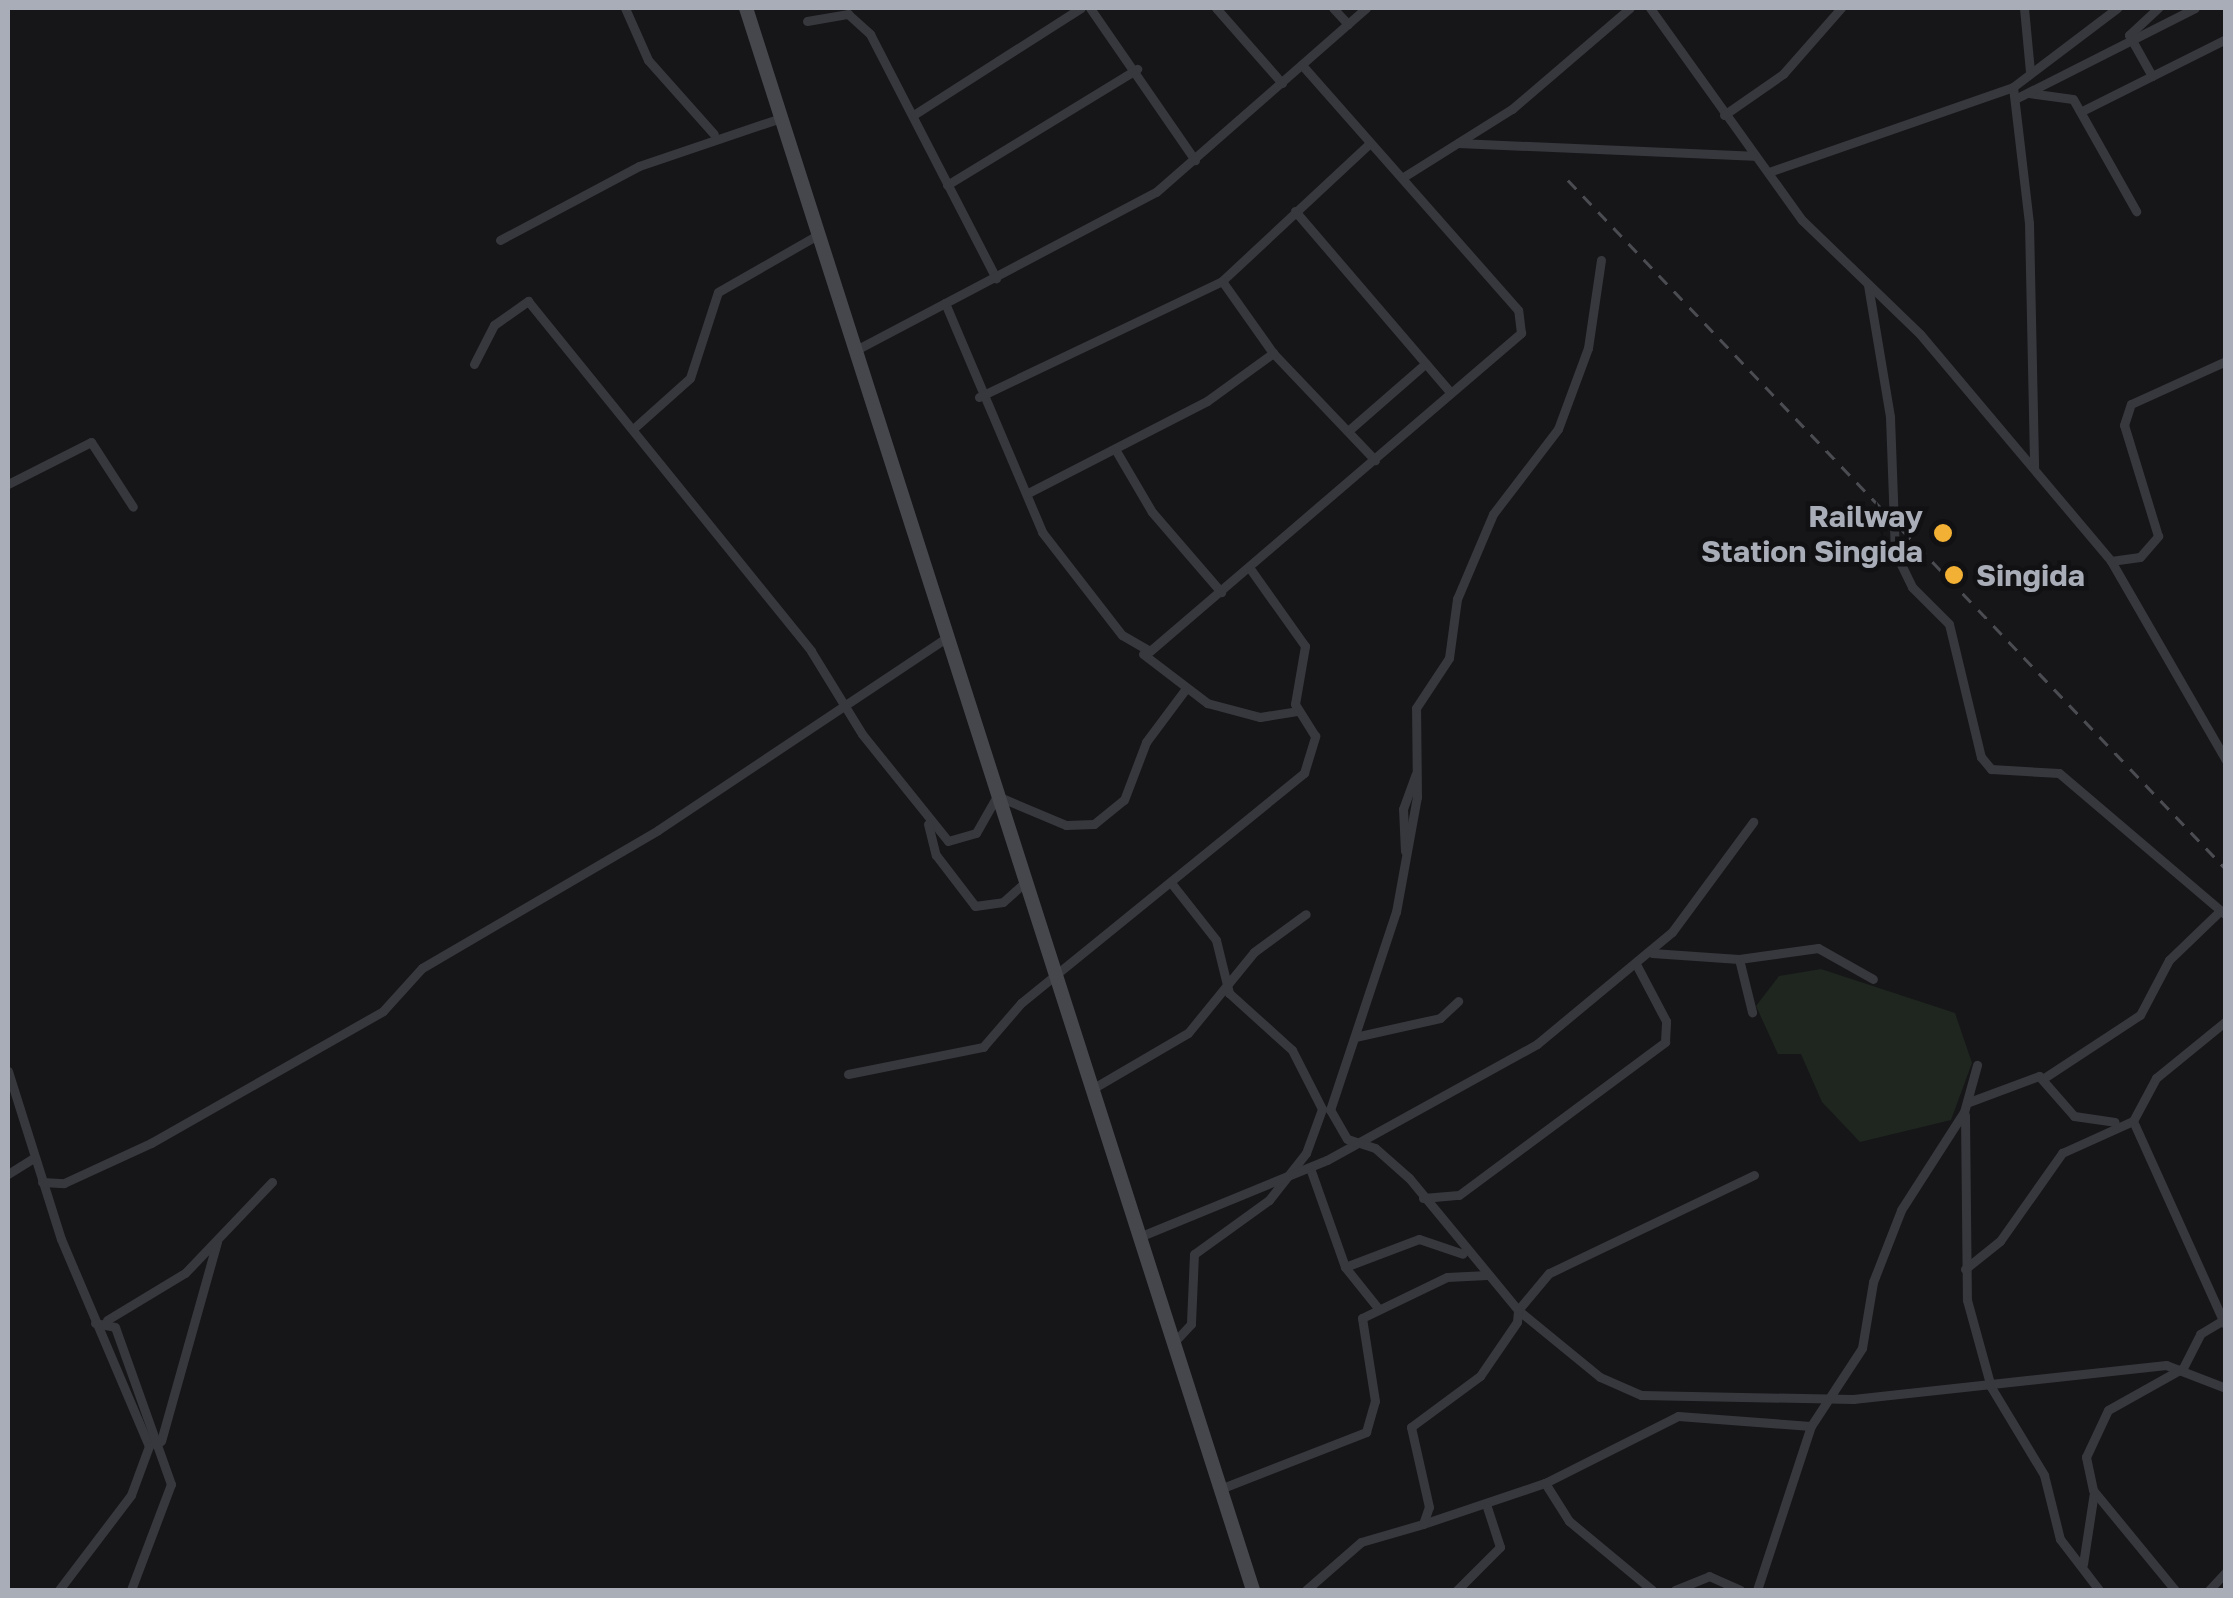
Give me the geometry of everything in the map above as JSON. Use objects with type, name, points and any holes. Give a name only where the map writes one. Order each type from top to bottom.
[{"type":"main road","points":[[746,8],[814,237],[1253,1590]]},
{"type":"street","points":[[624,8],[648,60],[714,134]]},
{"type":"street","points":[[807,20],[854,8]]},
{"type":"street","points":[[915,114],[1081,8]]},
{"type":"street","points":[[1090,8],[1137,69],[1196,160]]},
{"type":"street","points":[[1216,8],[1282,83]]},
{"type":"street","points":[[1332,8],[1348,24]]},
{"type":"street","points":[[852,352],[1124,213],[1196,160],[1366,8]]},
{"type":"street","points":[[1405,176],[1574,62],[1630,8]]},
{"type":"street","points":[[1650,8],[1802,220],[1868,285],[2034,466],[2110,561],[2226,760]]},
{"type":"street","points":[[1724,115],[1783,74],[1841,8]]},
{"type":"street","points":[[2024,8],[2030,72]]},
{"type":"street","points":[[2034,466],[2019,93],[2030,72],[2117,8]]},
{"type":"street","points":[[2129,35],[2158,8]]},
{"type":"street","points":[[1769,172],[2019,93],[2129,35],[2195,8]]},
{"type":"street","points":[[843,13],[870,34],[915,114],[996,278]]},
{"type":"street","points":[[2129,35],[2152,76]]},
{"type":"street","points":[[2082,111],[2226,38]]},
{"type":"street","points":[[1143,654],[1251,570],[1450,392],[1520,336],[1522,320],[1405,176],[1370,143],[1302,65]]},
{"type":"street","points":[[947,185],[1137,69]]},
{"type":"street","points":[[2019,93],[2064,94],[2082,111],[2136,210]]},
{"type":"street","points":[[500,240],[714,134],[781,118]]},
{"type":"street","points":[[979,396],[1222,281],[1370,143]]},
{"type":"street","points":[[1458,143],[1753,156]]},
{"type":"street","points":[[1295,211],[1450,392]]},
{"type":"street","points":[[633,429],[690,378],[718,292],[814,237]]},
{"type":"street","points":[[1601,260],[1588,348],[1558,429],[1493,514],[1457,599],[1449,658],[1416,708],[1416,773],[1406,854],[1355,1037],[1330,1110],[1356,1144],[1385,1154],[1518,1310],[1600,1377],[1641,1395],[1833,1399],[2183,1368],[2226,1388]]},
{"type":"street","points":[[1222,281],[1273,353],[1375,460]]},
{"type":"street","points":[[1757,1590],[1811,1426],[1833,1399],[1862,1348],[1873,1282],[1901,1210],[1967,1107],[2044,1078],[2140,1015],[2170,960],[2223,913],[2058,772],[1991,769],[1981,756],[1948,624],[1895,552],[1890,416],[1868,285]]},
{"type":"street","points":[[474,364],[494,324],[525,298],[633,429],[846,702],[928,824],[948,841],[966,842],[997,796],[1066,825],[1094,824],[1124,800],[1141,752],[1184,691]]},
{"type":"street","points":[[945,304],[979,396],[1028,493],[1042,532],[1143,654],[1184,691],[1242,714],[1299,711]]},
{"type":"street","points":[[1028,493],[1115,449],[1273,353]]},
{"type":"street","points":[[2110,561],[2140,557],[2158,536],[2124,425],[2130,404],[2226,361]]},
{"type":"street","points":[[1348,431],[1426,363]]},
{"type":"street","points":[[8,484],[90,442],[133,507]]},
{"type":"street","points":[[1115,449],[1152,512],[1221,592]]},
{"type":"street","points":[[848,1074],[976,1050],[1304,773],[1315,736],[1299,711],[1304,646],[1251,570]]},
{"type":"street","points":[[42,1182],[64,1183],[151,1143],[383,1011],[422,968],[658,830],[946,638]]},
{"type":"street","points":[[1139,1237],[1310,1168],[1537,1044],[1652,953],[1753,822]]},
{"type":"street","points":[[928,824],[936,856],[975,906],[1003,902],[1024,884]]},
{"type":"street","points":[[1172,884],[1216,940],[1226,986],[1292,1050],[1322,1109],[1288,1177],[1237,1229],[1194,1254],[1191,1324],[1174,1342]]},
{"type":"street","points":[[1090,1090],[1188,1033],[1226,986],[1306,914]]},
{"type":"street","points":[[1652,953],[1739,959],[1818,948],[1873,978]]},
{"type":"street","points":[[1739,959],[1752,1012]]},
{"type":"street","points":[[1423,1198],[1460,1194],[1666,1042],[1666,1020],[1637,966]]},
{"type":"street","points":[[1355,1037],[1440,1018],[1458,1001]]},
{"type":"street","points":[[2133,1121],[2156,1078],[2226,1021]]},
{"type":"street","points":[[1977,1064],[1967,1107],[1965,1269],[1991,1387],[2044,1475],[2060,1539],[2099,1590]]},
{"type":"street","points":[[8,1070],[32,1159],[94,1324],[149,1446],[131,1495],[59,1590]]},
{"type":"street","points":[[2044,1078],[2074,1116],[2133,1121]]},
{"type":"street","points":[[2133,1121],[2224,1322],[2200,1334],[2183,1368],[2100,1422],[2085,1466],[2093,1490],[2175,1590]]},
{"type":"street","points":[[1965,1269],[2000,1242],[2062,1153],[2118,1122]]},
{"type":"street","points":[[8,1174],[32,1159]]},
{"type":"street","points":[[1310,1168],[1345,1267],[1377,1307]]},
{"type":"street","points":[[1422,1524],[1429,1507],[1411,1427],[1480,1376],[1512,1336],[1518,1310],[1549,1273],[1754,1175]]},
{"type":"street","points":[[94,1324],[165,1288],[217,1241],[272,1182]]},
{"type":"street","points":[[1345,1267],[1419,1240],[1473,1259]]},
{"type":"street","points":[[161,1441],[217,1241]]},
{"type":"street","points":[[1220,1489],[1366,1432],[1375,1401],[1358,1329],[1377,1307],[1458,1274],[1488,1276]]},
{"type":"street","points":[[107,1320],[161,1441],[168,1502],[131,1590]]},
{"type":"street","points":[[1306,1590],[1361,1542],[1487,1507],[1546,1483],[1678,1416],[1811,1426]]},
{"type":"street","points":[[1546,1483],[1568,1521],[1652,1590]]},
{"type":"street","points":[[2084,1566],[2093,1490]]},
{"type":"street","points":[[1457,1590],[1500,1547],[1487,1507]]},
{"type":"street","points":[[2209,1590],[2226,1572]]},
{"type":"street","points":[[1675,1590],[1709,1576],[1740,1590]]},
{"type":"shaded area","points":[[1821,969],[1955,1013],[1972,1063],[1951,1120],[1860,1142],[1822,1102],[1801,1054],[1778,1054],[1756,1006],[1779,976]]},
{"type":"railway","points":[[1568,180],[2226,869]]},
{"type":"place","name":"Railway Station Singida","points":[[1943,533]]},
{"type":"place","name":"Singida","points":[[1954,575]]}]
